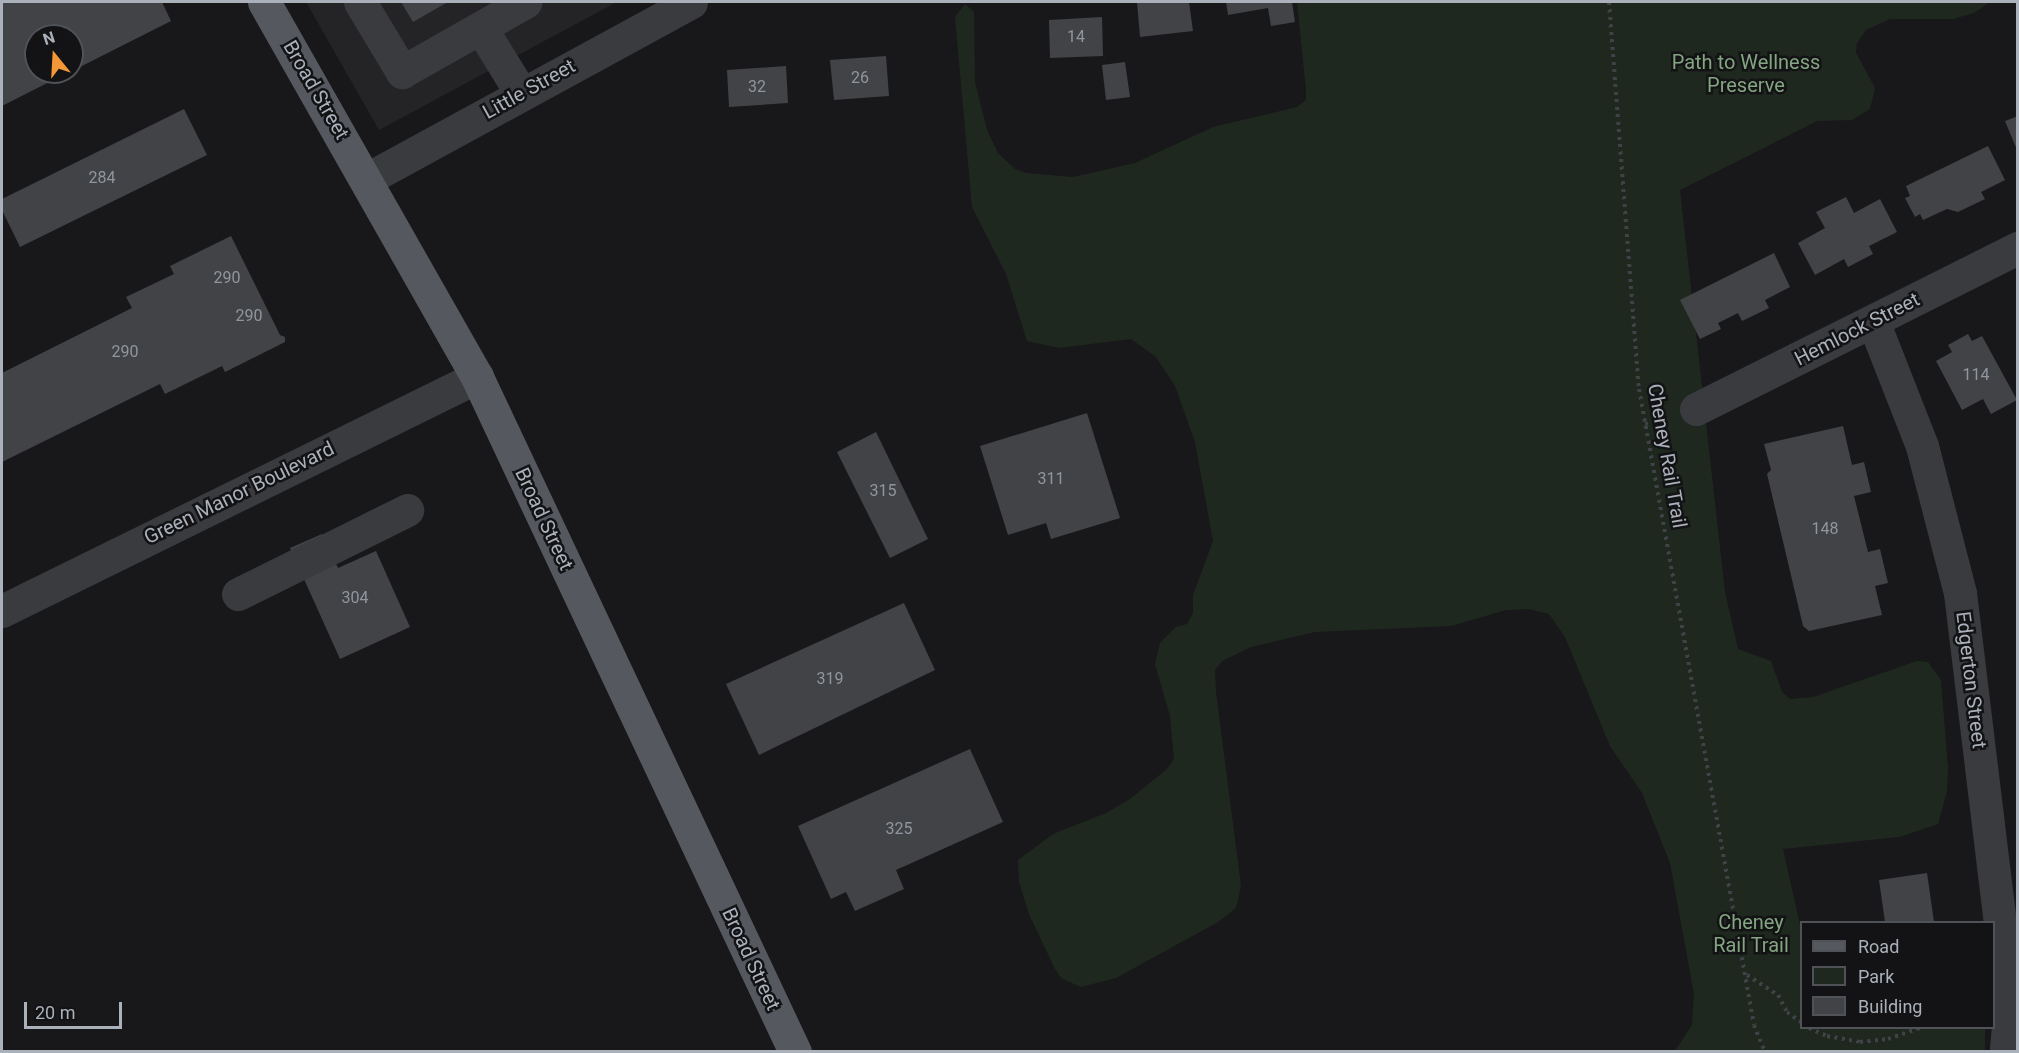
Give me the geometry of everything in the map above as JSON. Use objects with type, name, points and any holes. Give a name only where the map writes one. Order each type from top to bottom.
[{"type":"main road","name":"Broad Street","points":[[264,2],[367,179],[477,377],[795,1052]]},
{"type":"street","points":[[360,2],[402,72],[525,2]]},
{"type":"street","name":"Little Street","points":[[367,179],[682,4]]},
{"type":"street","points":[[481,28],[521,93]]},
{"type":"street","name":"Hemlock Street","points":[[1696,409],[2018,248]]},
{"type":"street","name":"Edgerton Street","points":[[1873,321],[1922,446],[1960,593],[2012,992],[2006,1052]]},
{"type":"street","name":"Green Manor Boulevard","points":[[2,610],[477,377]]},
{"type":"street","points":[[238,594],[407,510]]},
{"type":"path","name":"Cheney Rail Trail","points":[[1609,2],[1639,388],[1747,975],[1754,1025],[1765,1052]]},
{"type":"path","points":[[1747,975],[1778,995],[1787,1011],[1800,1021]]},
{"type":"path","points":[[1813,1029],[1860,1042],[1888,1040],[1917,1029]]},
{"type":"shaded area","points":[[306,2],[617,2],[379,130]]},
{"type":"green space","name":"Path to Wellness Preserve","points":[[1297,2],[1990,2],[1974,13],[1953,19],[1890,19],[1866,30],[1857,43],[1856,53],[1875,88],[1870,109],[1852,120],[1817,121],[1680,190],[1725,592],[1738,649],[1771,661],[1782,692],[1790,699],[1813,697],[1917,661],[1928,662],[1941,680],[1948,768],[1947,791],[1938,824],[1899,837],[1783,849],[1800,925],[1800,1029],[1985,1029],[1985,1051],[1675,1051],[1692,1025],[1694,994],[1670,863],[1642,793],[1610,746],[1565,637],[1549,614],[1529,609],[1506,610],[1451,626],[1315,632],[1251,647],[1222,661],[1215,670],[1216,692],[1241,886],[1236,908],[1218,922],[1116,978],[1081,987],[1061,978],[1029,914],[1019,882],[1018,860],[1053,834],[1106,813],[1130,799],[1167,769],[1174,759],[1170,716],[1155,664],[1160,643],[1176,627],[1187,624],[1193,613],[1193,595],[1213,541],[1195,442],[1175,386],[1156,357],[1131,339],[1059,348],[1027,341],[1006,274],[972,207],[955,17],[965,4],[974,12],[975,82],[987,130],[998,153],[1015,169],[1026,173],[1073,177],[1135,163],[1213,127],[1297,107],[1306,100]]},
{"type":"building","points":[[2,2],[162,2],[171,21],[84,65],[84,24],[24,24],[24,84],[45,84],[2,106]]},
{"type":"building","points":[[401,2],[448,2],[413,22]]},
{"type":"building","points":[[1137,2],[1189,2],[1193,31],[1140,37]]},
{"type":"building","points":[[1226,2],[1292,2],[1295,22],[1271,26],[1268,8],[1228,15]]},
{"type":"building","points":[[1102,17],[1103,56],[1050,58],[1049,20]]},
{"type":"building","points":[[886,56],[889,96],[834,100],[830,60]]},
{"type":"building","points":[[1125,62],[1130,97],[1106,100],[1102,65]]},
{"type":"building","points":[[786,66],[788,103],[729,107],[727,70]]},
{"type":"building","points":[[184,109],[207,155],[20,247],[2,210],[2,199]]},
{"type":"building","points":[[2018,116],[2018,150],[2017,150],[2005,121]]},
{"type":"building","points":[[1988,146],[2005,180],[1981,192],[1985,199],[1958,212],[1947,209],[1923,220],[1920,214],[1915,217],[1905,198],[1910,196],[1906,186]]},
{"type":"building","points":[[1846,197],[1854,213],[1880,199],[1897,232],[1869,246],[1873,254],[1848,267],[1844,259],[1815,275],[1798,243],[1825,228],[1816,212]]},
{"type":"building","points":[[231,236],[280,335],[285,337],[285,342],[225,372],[222,366],[165,394],[160,384],[2,462],[2,373],[132,308],[126,297],[174,274],[170,266]]},
{"type":"building","points":[[1774,253],[1790,287],[1765,300],[1769,308],[1742,321],[1738,313],[1718,323],[1721,329],[1700,339],[1680,300]]},
{"type":"building","points":[[1968,334],[1972,341],[1982,336],[2017,400],[1991,414],[1983,399],[1962,410],[1936,361],[1952,352],[1948,345]]},
{"type":"building","points":[[1087,413],[1120,518],[1051,539],[1046,523],[1008,535],[980,446]]},
{"type":"building","points":[[1843,426],[1852,465],[1864,462],[1871,492],[1854,496],[1868,552],[1880,549],[1888,583],[1875,586],[1882,615],[1809,631],[1803,626],[1767,474],[1771,470],[1764,444]]},
{"type":"building","points":[[876,432],[928,539],[890,558],[837,452]]},
{"type":"building","points":[[322,534],[338,568],[376,551],[410,627],[340,659],[290,548]]},
{"type":"building","points":[[904,603],[935,670],[759,755],[726,684]]},
{"type":"building","points":[[970,749],[1003,822],[896,870],[904,889],[855,911],[846,892],[831,899],[798,826]]},
{"type":"building","points":[[1927,873],[1934,921],[1885,921],[1879,880]]}]
